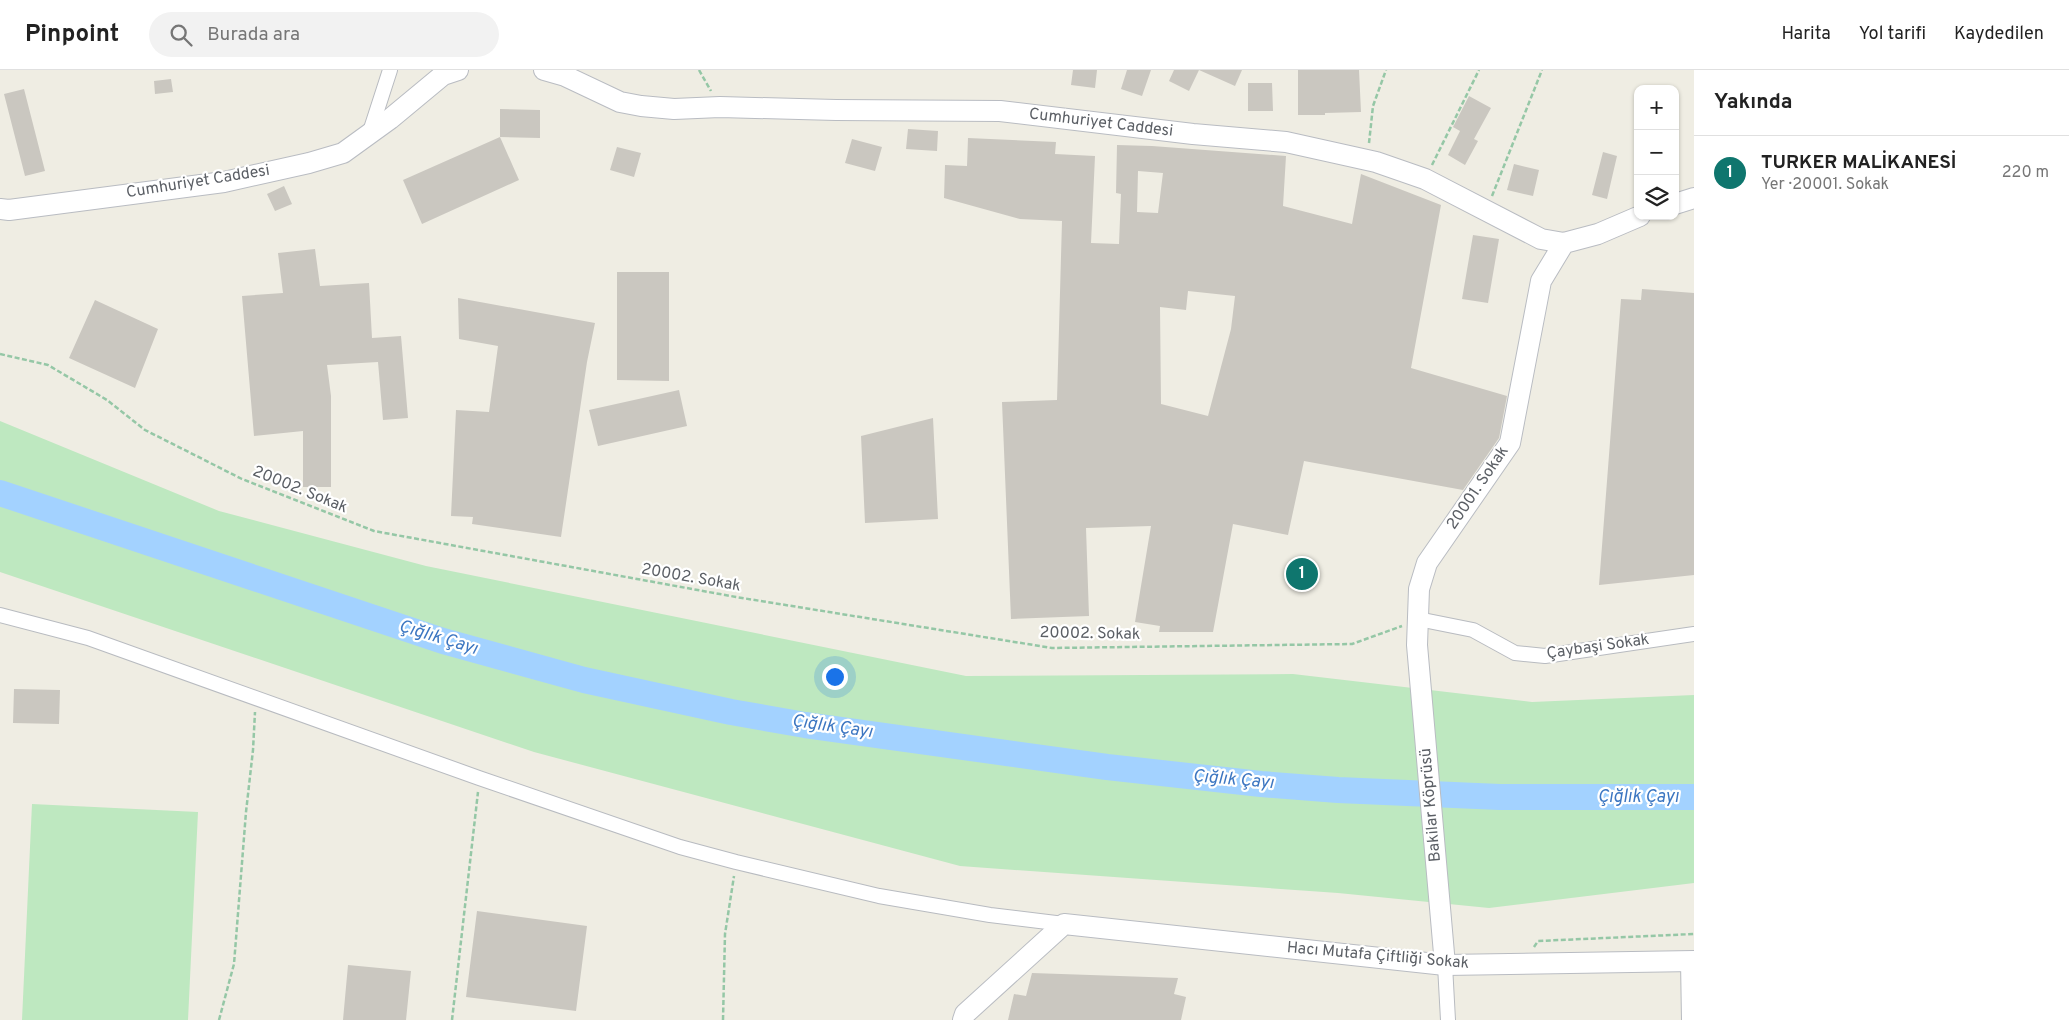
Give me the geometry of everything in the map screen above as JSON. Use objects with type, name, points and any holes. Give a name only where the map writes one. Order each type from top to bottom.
[{"type":"street","points":[[369,135],[390,70]]},
{"type":"street","name":"Cumhuriyet Caddesi","points":[[0,209],[9,210],[224,182],[309,163],[342,153],[369,135],[443,75],[458,70]]},
{"type":"street","name":"Cumhuriyet Caddesi","points":[[544,70],[565,76],[620,102],[641,106],[674,109],[720,107],[1000,111],[1193,134],[1286,142],[1367,160],[1425,179],[1541,239],[1564,243],[1598,234],[1634,219]]},
{"type":"street","points":[[1679,203],[1694,198]]},
{"type":"street","name":"20001. Sokak","points":[[1417,645],[1419,589],[1427,563],[1510,443],[1541,281],[1564,243]]},
{"type":"street","points":[[0,615],[88,638],[479,778],[680,846],[736,862],[879,896],[932,906],[1064,924]]},
{"type":"street","name":"Çaybaşi Sokak","points":[[1418,619],[1473,630],[1515,654],[1545,656],[1694,634]]},
{"type":"street","name":"Bakilar Köprüsü","points":[[1417,645],[1445,965]]},
{"type":"street","points":[[963,1020],[965,1014],[1064,924]]},
{"type":"street","name":"Hacı Mutafa Çiftliği Sokak","points":[[1064,924],[1445,965],[1691,961]]},
{"type":"street","points":[[1689,1020],[1691,961]]},
{"type":"street","points":[[1445,965],[1448,1020]]},
{"type":"path","points":[[699,70],[720,107]]},
{"type":"path","points":[[1367,160],[1373,106],[1386,70]]},
{"type":"path","points":[[1425,179],[1479,70]]},
{"type":"path","points":[[1486,211],[1542,70]]},
{"type":"path","name":"20002. Sokak","points":[[0,354],[48,365],[107,400],[145,430],[242,479],[374,531],[384,533],[736,597],[1052,648],[1352,644],[1418,619]]},
{"type":"path","points":[[219,1020],[234,964],[256,698]]},
{"type":"path","points":[[452,1020],[479,778]]},
{"type":"path","points":[[723,1020],[724,934],[736,862]]},
{"type":"path","points":[[1532,950],[1538,941],[1694,934]]},
{"type":"green space","points":[[0,421],[219,511],[426,566],[966,676],[1293,674],[1532,702],[1694,695],[1694,883],[1489,908],[1338,893],[960,866],[534,752],[0,572]]},
{"type":"green space","points":[[32,804],[198,812],[188,1020],[22,1020]]},
{"type":"building","points":[[1073,70],[1097,70],[1095,88],[1071,85]]},
{"type":"building","points":[[1127,70],[1151,70],[1142,96],[1121,89]]},
{"type":"building","points":[[1174,70],[1199,70],[1189,91],[1169,81]]},
{"type":"building","points":[[1199,70],[1242,70],[1235,86]]},
{"type":"building","points":[[1298,70],[1359,70],[1361,112],[1298,115]]},
{"type":"building","points":[[171,79],[173,92],[155,94],[154,81]]},
{"type":"building","points":[[1248,83],[1272,83],[1273,111],[1248,111]]},
{"type":"building","points":[[24,89],[45,171],[25,176],[4,94]]},
{"type":"building","points":[[1469,96],[1491,108],[1474,139],[1478,141],[1465,165],[1448,155],[1460,131],[1453,127]]},
{"type":"building","points":[[500,109],[540,110],[540,138],[500,137]]},
{"type":"building","points":[[908,129],[938,131],[937,151],[906,149]]},
{"type":"building","points":[[500,137],[519,180],[422,224],[403,180]]},
{"type":"building","points":[[968,138],[1056,142],[1055,154],[1095,156],[1091,243],[1119,244],[1121,194],[1116,193],[1117,145],[1286,156],[1283,206],[1352,224],[1361,174],[1441,205],[1411,368],[1507,396],[1499,438],[1463,490],[1304,461],[1288,535],[1233,524],[1213,632],[1159,632],[1160,626],[1135,622],[1151,526],[1086,528],[1089,616],[1011,619],[1002,402],[1057,400],[1062,221],[1020,219],[944,198],[945,165],[967,166]],"holes":[[[1138,171],[1163,173],[1158,213],[1137,212]],[[1188,291],[1235,296],[1231,329],[1208,416],[1161,404],[1160,307],[1186,310]]]},
{"type":"building","points":[[852,139],[882,147],[875,171],[845,163]]},
{"type":"building","points":[[617,147],[641,153],[634,177],[610,170]]},
{"type":"building","points":[[1603,152],[1617,156],[1607,199],[1592,195]]},
{"type":"building","points":[[1514,164],[1539,170],[1533,196],[1507,190]]},
{"type":"building","points":[[284,186],[292,204],[275,211],[267,194]]},
{"type":"building","points":[[1473,235],[1499,239],[1488,303],[1462,299]]},
{"type":"building","points":[[315,249],[320,286],[369,283],[372,338],[401,336],[408,418],[383,420],[378,362],[327,365],[331,396],[331,487],[303,487],[303,431],[254,436],[242,296],[283,293],[278,253]]},
{"type":"building","points":[[617,272],[669,272],[669,381],[617,380]]},
{"type":"building","points":[[1642,289],[1694,293],[1694,575],[1599,585],[1621,299],[1641,300]]},
{"type":"building","points":[[458,298],[595,323],[587,362],[561,537],[472,524],[473,517],[451,516],[456,410],[489,412],[498,346],[459,339]]},
{"type":"building","points":[[95,300],[158,329],[135,388],[69,358]]},
{"type":"building","points":[[679,390],[687,426],[598,446],[589,410]]},
{"type":"building","points":[[933,418],[938,519],[865,523],[861,436]]},
{"type":"building","points":[[14,689],[60,690],[59,724],[13,723]]},
{"type":"building","points":[[477,911],[587,926],[576,1011],[466,997]]},
{"type":"building","points":[[348,965],[411,971],[406,1020],[343,1020]]},
{"type":"building","points":[[1032,973],[1178,978],[1174,994],[1186,997],[1181,1020],[1008,1020],[1014,994],[1026,996]]},
{"type":"waterway","name":"Çığlık Çayı","points":[[0,493],[443,641],[584,680],[731,712],[805,725],[1107,767],[1261,784],[1338,790],[1500,797],[1694,797]]},
{"type":"place","name":"TURKER MALİKANESİ","points":[[1302,574]]}]
